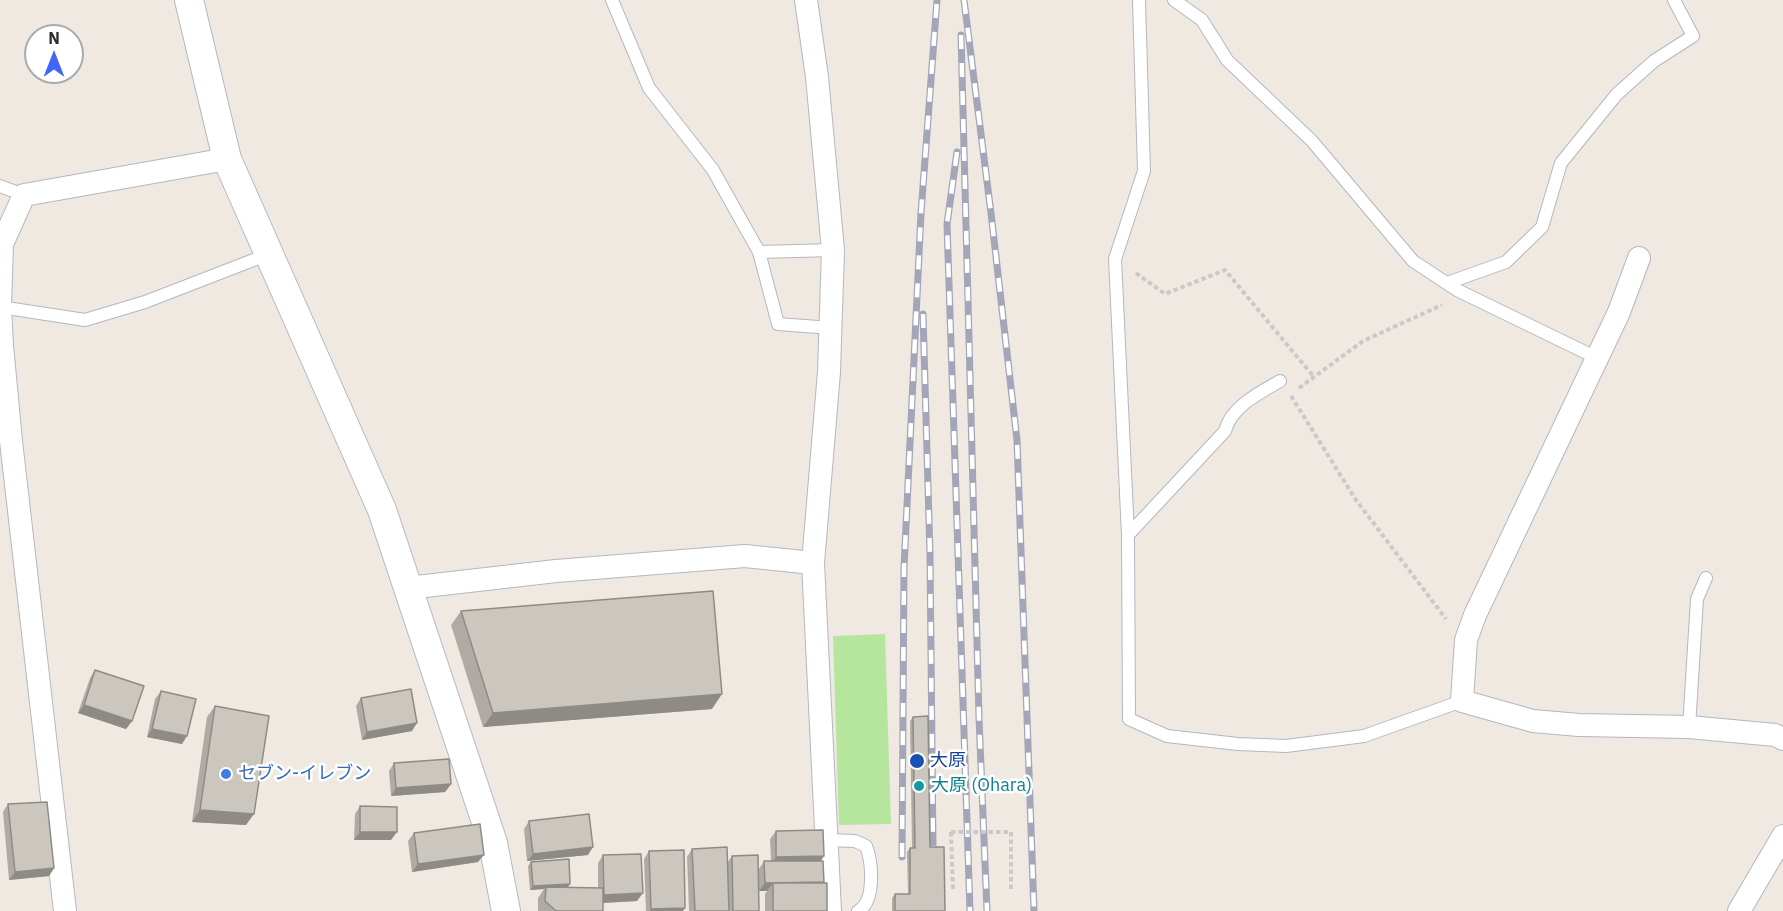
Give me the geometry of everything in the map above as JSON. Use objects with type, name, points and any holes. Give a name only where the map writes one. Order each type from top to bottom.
[{"type":"street","points":[[189,0],[227,159],[382,510],[493,843],[506,911]]},
{"type":"street","points":[[806,0],[817,77],[833,250],[828,382],[813,563],[830,911]]},
{"type":"street","points":[[64,911],[5,440],[0,307],[2,244],[24,195],[227,159]]},
{"type":"street","points":[[1640,258],[1619,312],[1475,615],[1466,645],[1462,701],[1533,721],[1579,725],[1689,727],[1775,735],[1783,739]]},
{"type":"street","points":[[408,588],[556,571],[745,556],[813,563]]},
{"type":"street","points":[[1739,911],[1783,836]]},
{"type":"lane","points":[[612,0],[649,88],[714,170],[759,252],[778,324],[831,328]]},
{"type":"lane","points":[[1139,0],[1144,171],[1115,259],[1128,535],[1129,719],[1167,736],[1238,744],[1286,746],[1364,736],[1462,701]]},
{"type":"lane","points":[[1174,0],[1202,20],[1227,60],[1312,141],[1413,261],[1452,286],[1597,358]]},
{"type":"lane","points":[[1452,286],[1506,262],[1542,227],[1561,163],[1617,94],[1654,61],[1693,36],[1674,0]]},
{"type":"lane","points":[[0,186],[24,195]]},
{"type":"lane","points":[[759,252],[833,250]]},
{"type":"lane","points":[[0,307],[85,320],[145,302],[269,254]]},
{"type":"lane","points":[[1128,535],[1224,431],[1228,418],[1254,396],[1280,381]]},
{"type":"lane","points":[[1689,727],[1696,599],[1706,578]]},
{"type":"lane","points":[[826,840],[855,841],[866,846],[870,857],[870,897],[863,909],[858,911]]},
{"type":"path","points":[[1115,259],[1166,294],[1225,270],[1314,377]]},
{"type":"path","points":[[1290,395],[1363,341],[1441,307],[1452,286]]},
{"type":"path","points":[[1280,381],[1356,500],[1466,645]]},
{"type":"path","points":[[953,889],[951,832],[1011,832],[1011,889]]},
{"type":"green space","points":[[885,634],[891,824],[839,825],[833,636]]},
{"type":"building","points":[[713,591],[722,694],[493,713],[461,611]]},
{"type":"building","points":[[95,670],[144,686],[132,721],[84,705]]},
{"type":"building","points":[[411,689],[417,723],[367,732],[361,698]]},
{"type":"building","points":[[161,691],[196,699],[187,736],[152,729]]},
{"type":"building","name":"セブン-イレブン","points":[[215,706],[269,716],[254,814],[200,810]]},
{"type":"building","name":"大原 (Ohara)","points":[[928,716],[930,847],[944,847],[945,911],[895,911],[895,894],[910,894],[910,848],[915,848],[913,717]]},
{"type":"building","points":[[449,759],[451,784],[396,788],[394,763]]},
{"type":"building","points":[[47,802],[54,868],[15,872],[8,804]]},
{"type":"building","points":[[360,806],[397,807],[397,832],[360,832]]},
{"type":"building","points":[[589,814],[593,847],[533,854],[529,821]]},
{"type":"building","points":[[480,824],[484,855],[418,864],[414,833]]},
{"type":"building","points":[[823,830],[824,856],[776,857],[776,831]]},
{"type":"building","points":[[727,847],[729,911],[695,911],[692,849]]},
{"type":"building","points":[[684,850],[685,908],[651,909],[649,851]]},
{"type":"building","points":[[641,854],[643,893],[604,895],[603,855]]},
{"type":"building","points":[[758,855],[759,911],[733,911],[732,856]]},
{"type":"building","points":[[569,859],[570,884],[533,886],[531,862]]},
{"type":"building","points":[[764,861],[823,861],[824,882],[765,883]]},
{"type":"building","points":[[773,883],[827,883],[827,911],[773,911]]},
{"type":"building","points":[[546,887],[603,888],[603,911],[556,911],[545,901]]},
{"type":"railway","points":[[902,857],[904,568],[921,213],[937,0]]},
{"type":"railway","points":[[964,0],[1017,440],[1034,911]]},
{"type":"railway","points":[[961,35],[979,718],[987,911]]},
{"type":"railway","points":[[957,152],[947,224],[970,911]]},
{"type":"railway","points":[[923,314],[930,555],[933,849]]},
{"type":"place","name":"大原","points":[[917,761]]},
{"type":"place","name":"セブン-イレブン","points":[[226,774]]},
{"type":"place","name":"大原 (Ohara)","points":[[919,786]]}]
